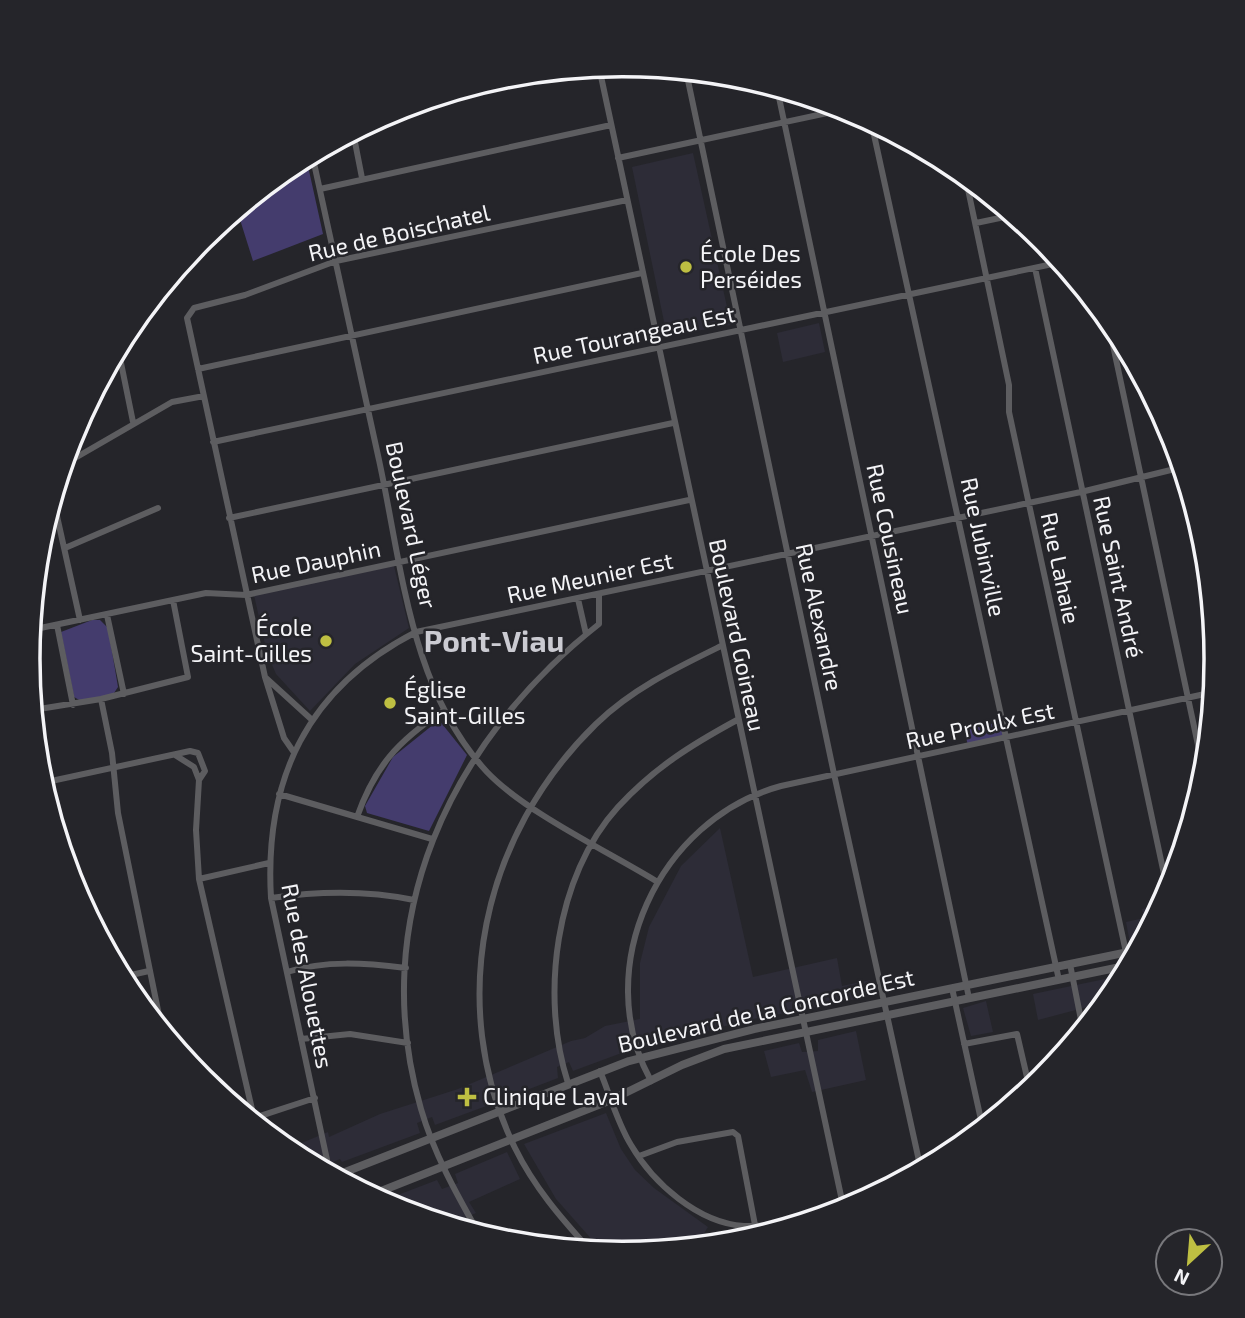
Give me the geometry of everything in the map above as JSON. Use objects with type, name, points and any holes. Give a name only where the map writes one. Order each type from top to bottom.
[{"type":"street","name":"Boulevard Goineau","points":[[601,78],[689,500],[842,1198]]},
{"type":"street","name":"Rue Alexandre","points":[[688,81],[834,774],[920,1159]]},
{"type":"street","name":"Rue Cousineau","points":[[779,99],[969,998]]},
{"type":"street","points":[[618,158],[824,113]]},
{"type":"street","points":[[320,189],[611,125]]},
{"type":"street","name":"Rue Jubinville","points":[[875,135],[1059,980]]},
{"type":"street","points":[[355,142],[362,178]]},
{"type":"street","name":"Boulevard Léger","points":[[315,165],[416,632],[443,711],[488,773],[531,806],[656,881]]},
{"type":"street","name":"Rue Lahaie","points":[[969,191],[1009,385],[1009,412],[1125,952]]},
{"type":"street","name":"Rue de Boischatel","points":[[198,369],[187,318],[194,308],[245,295],[336,261],[627,200]]},
{"type":"street","points":[[976,223],[1002,218]]},
{"type":"street","name":"Rue Tourangeau Est","points":[[213,442],[1050,265]]},
{"type":"street","name":"Rue Saint André","points":[[1035,268],[1164,872]]},
{"type":"street","points":[[293,751],[284,738],[264,677],[198,369],[642,273]]},
{"type":"street","points":[[1113,346],[1198,746]]},
{"type":"street","points":[[121,363],[133,422]]},
{"type":"street","points":[[77,456],[172,402],[204,396]]},
{"type":"street","points":[[229,518],[673,423]]},
{"type":"street","name":"Rue Meunier Est","points":[[416,632],[1081,492],[1173,469]]},
{"type":"street","name":"Rue Dauphin","points":[[41,627],[206,593],[246,595],[689,500]]},
{"type":"street","points":[[65,548],[158,508]]},
{"type":"street","points":[[58,518],[80,620]]},
{"type":"street","points":[[472,1221],[442,1167],[431,1138],[420,1105],[408,1043],[406,968],[414,900],[432,839],[451,797],[475,757],[517,699],[599,624],[599,595]]},
{"type":"street","points":[[578,599],[586,634]]},
{"type":"street","points":[[42,709],[124,694],[188,677],[173,600]]},
{"type":"street","points":[[107,615],[124,694]]},
{"type":"street","points":[[57,625],[73,705]]},
{"type":"street","name":"Rue des Alouettes","points":[[329,1162],[271,898],[271,825],[293,751],[311,719],[360,667],[388,646],[416,632]]},
{"type":"street","points":[[580,1240],[555,1212],[511,1140],[499,1111],[484,1047],[479,978],[481,949],[500,868],[512,839],[555,770],[596,724],[656,679],[721,646]]},
{"type":"street","points":[[264,677],[311,719]]},
{"type":"street","name":"Rue Proulx Est","points":[[652,1082],[640,1058],[627,1001],[628,974],[640,921],[656,881],[691,839],[733,805],[754,793],[834,774],[1204,694]]},
{"type":"street","points":[[101,699],[118,813],[157,1008]]},
{"type":"street","points":[[357,817],[369,784],[383,763],[418,727],[443,711]]},
{"type":"street","points":[[568,1083],[556,1042],[556,953],[563,912],[593,843],[617,809],[658,769],[685,748],[737,720]]},
{"type":"street","points":[[53,781],[190,751],[198,753],[205,772],[199,780]]},
{"type":"street","points":[[175,755],[194,767],[199,780],[196,830],[199,879],[249,1105]]},
{"type":"street","points":[[279,794],[432,839]]},
{"type":"street","points":[[199,879],[269,863]]},
{"type":"street","points":[[271,898],[332,891],[414,900]]},
{"type":"street","name":"Boulevard de la Concorde Est","points":[[345,1170],[568,1083],[640,1058],[803,1019],[1125,952]]},
{"type":"street","points":[[287,972],[308,966],[338,963],[406,968]]},
{"type":"street","points":[[1070,964],[1080,1017]]},
{"type":"street","name":"Boulevard de la Concorde Est","points":[[384,1190],[611,1100],[717,1051],[1115,969]]},
{"type":"street","points":[[133,974],[149,971]]},
{"type":"street","points":[[952,988],[981,1118]]},
{"type":"street","points":[[301,1039],[351,1034],[408,1043]]},
{"type":"street","points":[[964,1044],[1017,1034],[1027,1077]]},
{"type":"street","points":[[600,1071],[625,1133],[639,1156],[665,1185],[700,1213],[728,1224],[761,1224]]},
{"type":"street","points":[[262,1116],[315,1098]]},
{"type":"street","points":[[639,1156],[677,1142],[733,1132],[738,1136],[755,1224]]},
{"type":"shaded area","name":"École Des Perséides","points":[[693,153],[731,325],[667,336],[632,167]]},
{"type":"shaded area","points":[[309,169],[323,234],[253,261],[240,220]]},
{"type":"shaded area","points":[[819,323],[825,352],[783,362],[777,333]]},
{"type":"shaded area","name":"École Saint-Gilles","points":[[394,566],[409,628],[355,664],[310,711],[276,674],[267,653],[254,595]]},
{"type":"shaded area","points":[[92,620],[100,620],[108,628],[118,687],[112,696],[81,701],[74,697],[61,632]]},
{"type":"shaded area","points":[[439,720],[467,755],[429,831],[367,813],[365,806],[393,757]]},
{"type":"shaded area","points":[[1003,722],[1006,739],[968,746],[964,728]]},
{"type":"shaded area","points":[[720,828],[753,977],[837,958],[842,986],[870,980],[872,996],[811,1008],[808,1001],[792,1004],[792,1012],[747,1020],[646,1048],[643,1040],[628,1045],[627,1051],[573,1071],[569,1062],[557,1067],[558,1078],[506,1098],[501,1089],[487,1096],[489,1105],[435,1125],[432,1117],[417,1123],[420,1133],[342,1162],[340,1159],[331,1163],[300,1144],[328,1132],[329,1137],[380,1114],[458,1089],[571,1041],[585,1038],[605,1026],[640,1019],[640,963],[649,927],[681,866]]},
{"type":"shaded area","points":[[1149,907],[1145,917],[1130,943],[1126,922],[1144,918],[1142,909]]},
{"type":"shaded area","points":[[1109,978],[1089,1007],[1038,1020],[1033,994]]},
{"type":"shaded area","points":[[986,1001],[993,1032],[971,1036],[963,1008]]},
{"type":"shaded area","points":[[856,1031],[866,1080],[812,1092],[805,1070],[771,1077],[764,1051],[799,1043],[802,1052],[818,1051],[818,1040]]},
{"type":"shaded area","points":[[606,1113],[621,1149],[635,1170],[654,1188],[708,1227],[703,1235],[698,1236],[661,1240],[592,1240],[556,1199],[524,1144]]},
{"type":"shaded area","points":[[507,1152],[520,1179],[469,1202],[476,1213],[464,1219],[397,1195],[437,1180],[442,1189],[458,1183],[455,1174]]},
{"type":"place","name":"École Des Perséides","points":[[686,267]]},
{"type":"place","name":"École Saint-Gilles","points":[[326,641]]},
{"type":"place","name":"Église Saint-Gilles","points":[[390,703]]},
{"type":"place","name":"Clinique Laval","points":[[467,1097]]},
{"type":"district","name":"Pont-Viau","points":[[494,642]]}]
